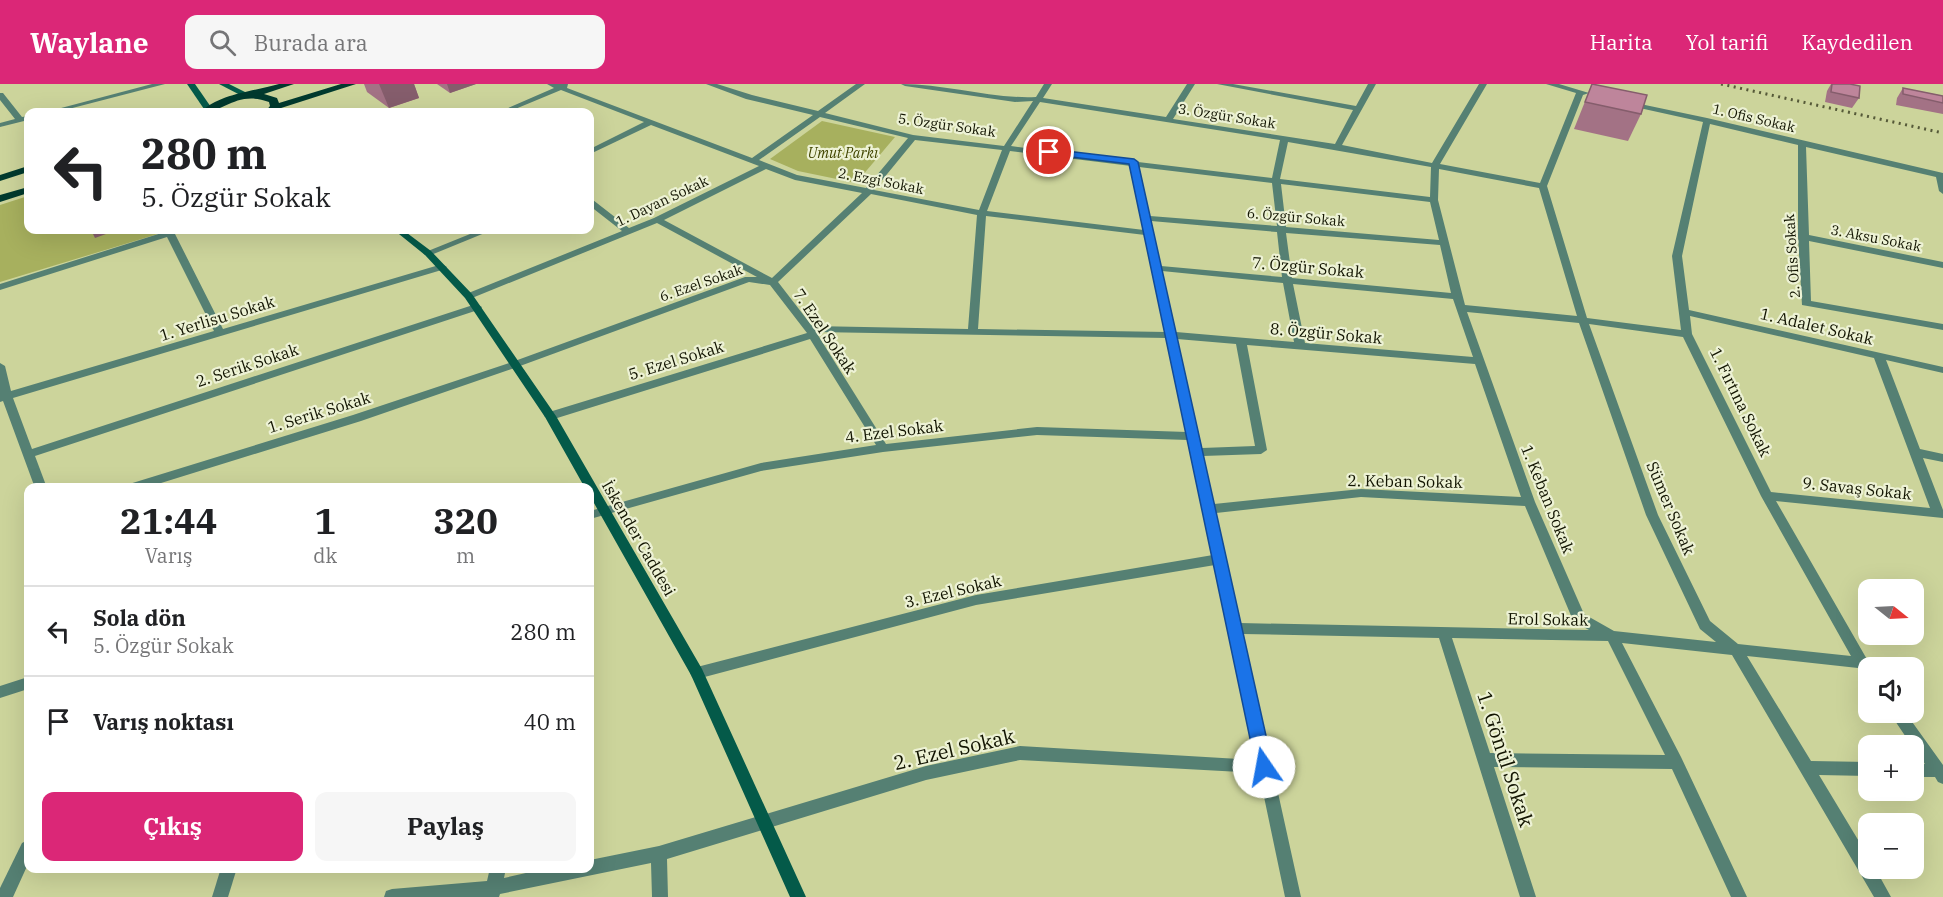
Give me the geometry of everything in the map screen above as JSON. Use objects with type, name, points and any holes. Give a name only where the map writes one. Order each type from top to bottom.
[{"type":"main road","points":[[213,108],[226,101],[289,84]]},
{"type":"main road","points":[[281,108],[351,84]]},
{"type":"main road","points":[[249,96],[268,97],[274,100],[273,108]]},
{"type":"main road","points":[[0,178],[24,170]]},
{"type":"main road","points":[[0,199],[24,190]]},
{"type":"street","points":[[66,108],[161,84]]},
{"type":"street","points":[[191,84],[203,108]]},
{"type":"street","points":[[223,84],[249,96]]},
{"type":"street","name":"2. Ezgi Sokak","points":[[551,84],[565,86],[650,122],[795,177],[867,193],[982,213],[1149,233]]},
{"type":"street","name":"5. Özgür Sokak","points":[[710,84],[913,137],[1434,200]]},
{"type":"street","points":[[753,161],[861,84]]},
{"type":"street","name":"3. Özgür Sokak","points":[[905,84],[1015,100],[1036,99],[1337,147],[1543,186]]},
{"type":"street","points":[[973,332],[982,213],[1007,147],[1036,99],[1048,84]]},
{"type":"street","points":[[1168,121],[1191,84]]},
{"type":"street","points":[[1221,84],[1358,109]]},
{"type":"street","points":[[1337,147],[1372,84]]},
{"type":"street","name":"1. Keban Sokak","points":[[1483,84],[1435,165],[1434,200],[1444,243],[1459,302],[1478,361],[1529,502],[1579,618],[1612,636]]},
{"type":"street","points":[[1543,186],[1586,93],[1554,85]]},
{"type":"street","points":[[513,108],[565,86]]},
{"type":"street","points":[[0,95],[24,119]]},
{"type":"street","name":"1. Ofis Sokak","points":[[1614,100],[1941,176]]},
{"type":"street","points":[[0,125],[24,119]]},
{"type":"street","name":"1. Fırtına Sokak","points":[[1707,120],[1677,256],[1688,334],[1767,496],[1858,659]]},
{"type":"street","points":[[594,150],[650,122]]},
{"type":"street","points":[[773,282],[867,193],[913,137]]},
{"type":"street","points":[[1284,139],[1276,180],[1287,280],[1300,346]]},
{"type":"street","name":"2. Ofis Sokak","points":[[1802,143],[1806,303],[1943,327]]},
{"type":"street","points":[[1134,162],[1293,897]]},
{"type":"street","name":"1. Dayan Sokak","points":[[473,302],[657,220],[766,166]]},
{"type":"street","points":[[1941,176],[1943,191]]},
{"type":"street","name":"Sümer Sokak","points":[[1543,186],[1583,320],[1652,515],[1705,625],[1737,651],[1883,897]]},
{"type":"street","points":[[594,205],[629,232]]},
{"type":"street","name":"6. Özgür Sokak","points":[[1146,218],[1444,243]]},
{"type":"street","name":"7. Ezel Sokak","points":[[657,220],[773,282],[811,332],[883,448]]},
{"type":"street","points":[[0,287],[165,234]]},
{"type":"street","points":[[175,234],[220,333]]},
{"type":"street","name":"İskender Caddesi","points":[[403,234],[428,253],[473,302],[550,416],[589,483]]},
{"type":"street","points":[[428,253],[477,234]]},
{"type":"street","name":"3. Aksu Sokak","points":[[1803,237],[1943,265]]},
{"type":"street","name":"1. Yerlisu Sokak","points":[[3,398],[442,267]]},
{"type":"street","name":"7. Özgür Sokak","points":[[1156,268],[1287,280],[1688,334]]},
{"type":"street","name":"6. Ezel Sokak","points":[[516,364],[748,279],[773,282]]},
{"type":"street","name":"2. Serik Sokak","points":[[28,454],[473,302]]},
{"type":"street","name":"1. Adalet Sokak","points":[[1684,312],[1943,370]]},
{"type":"street","name":"5. Ezel Sokak","points":[[550,416],[811,332],[973,332]]},
{"type":"street","name":"8. Özgür Sokak","points":[[973,332],[1171,335],[1478,361]]},
{"type":"street","points":[[1197,452],[1261,450],[1241,341]]},
{"type":"street","points":[[1879,356],[1941,514]]},
{"type":"street","name":"1. Serik Sokak","points":[[146,483],[357,418],[516,364]]},
{"type":"street","points":[[0,366],[3,398],[39,483]]},
{"type":"street","name":"4. Ezel Sokak","points":[[594,514],[760,467],[883,448],[1037,431],[1193,436]]},
{"type":"street","points":[[1916,452],[1943,458]]},
{"type":"street","name":"İskender Caddesi","points":[[594,492],[697,673],[798,897]]},
{"type":"street","name":"2. Keban Sokak","points":[[1209,509],[1361,493],[1529,502]]},
{"type":"street","name":"9. Savaş Sokak","points":[[1767,496],[1941,514]]},
{"type":"street","name":"3. Ezel Sokak","points":[[697,673],[976,600],[1219,559]]},
{"type":"street","name":"Erol Sokak","points":[[1234,628],[1612,636],[1858,663]]},
{"type":"street","name":"1. Gönül Sokak","points":[[1444,633],[1528,897]]},
{"type":"street","points":[[1612,636],[1676,762],[1739,897]]},
{"type":"street","points":[[0,692],[24,684]]},
{"type":"street","points":[[1904,723],[1941,773]]},
{"type":"street","name":"2. Ezel Sokak","points":[[594,867],[659,854],[926,773],[1020,753],[1264,767]]},
{"type":"street","points":[[1485,760],[1676,762]]},
{"type":"street","points":[[1806,768],[1858,769]]},
{"type":"street","points":[[1924,771],[1941,773]]},
{"type":"street","points":[[659,854],[660,897]]},
{"type":"street","points":[[4,897],[24,856]]},
{"type":"street","points":[[220,897],[227,873]]},
{"type":"street","points":[[492,892],[497,873]]},
{"type":"street","name":"2. Ezel Sokak","points":[[392,897],[492,892],[569,873]]},
{"type":"green space","name":"Umut Parkı","points":[[822,121],[895,137],[856,183],[798,171],[770,159]]},
{"type":"green space","points":[[24,197],[24,234],[158,234],[0,282],[0,205]]},
{"type":"building","points":[[1592,84],[1647,95],[1641,114],[1585,102]]},
{"type":"building","points":[[1832,84],[1860,86],[1859,98],[1831,92]]},
{"type":"building","points":[[1903,88],[1943,96],[1943,103],[1903,94]]},
{"type":"railway","points":[[1721,84],[1943,133]]},
{"type":"route","points":[[1049,152],[1134,162],[1264,767]]}]
